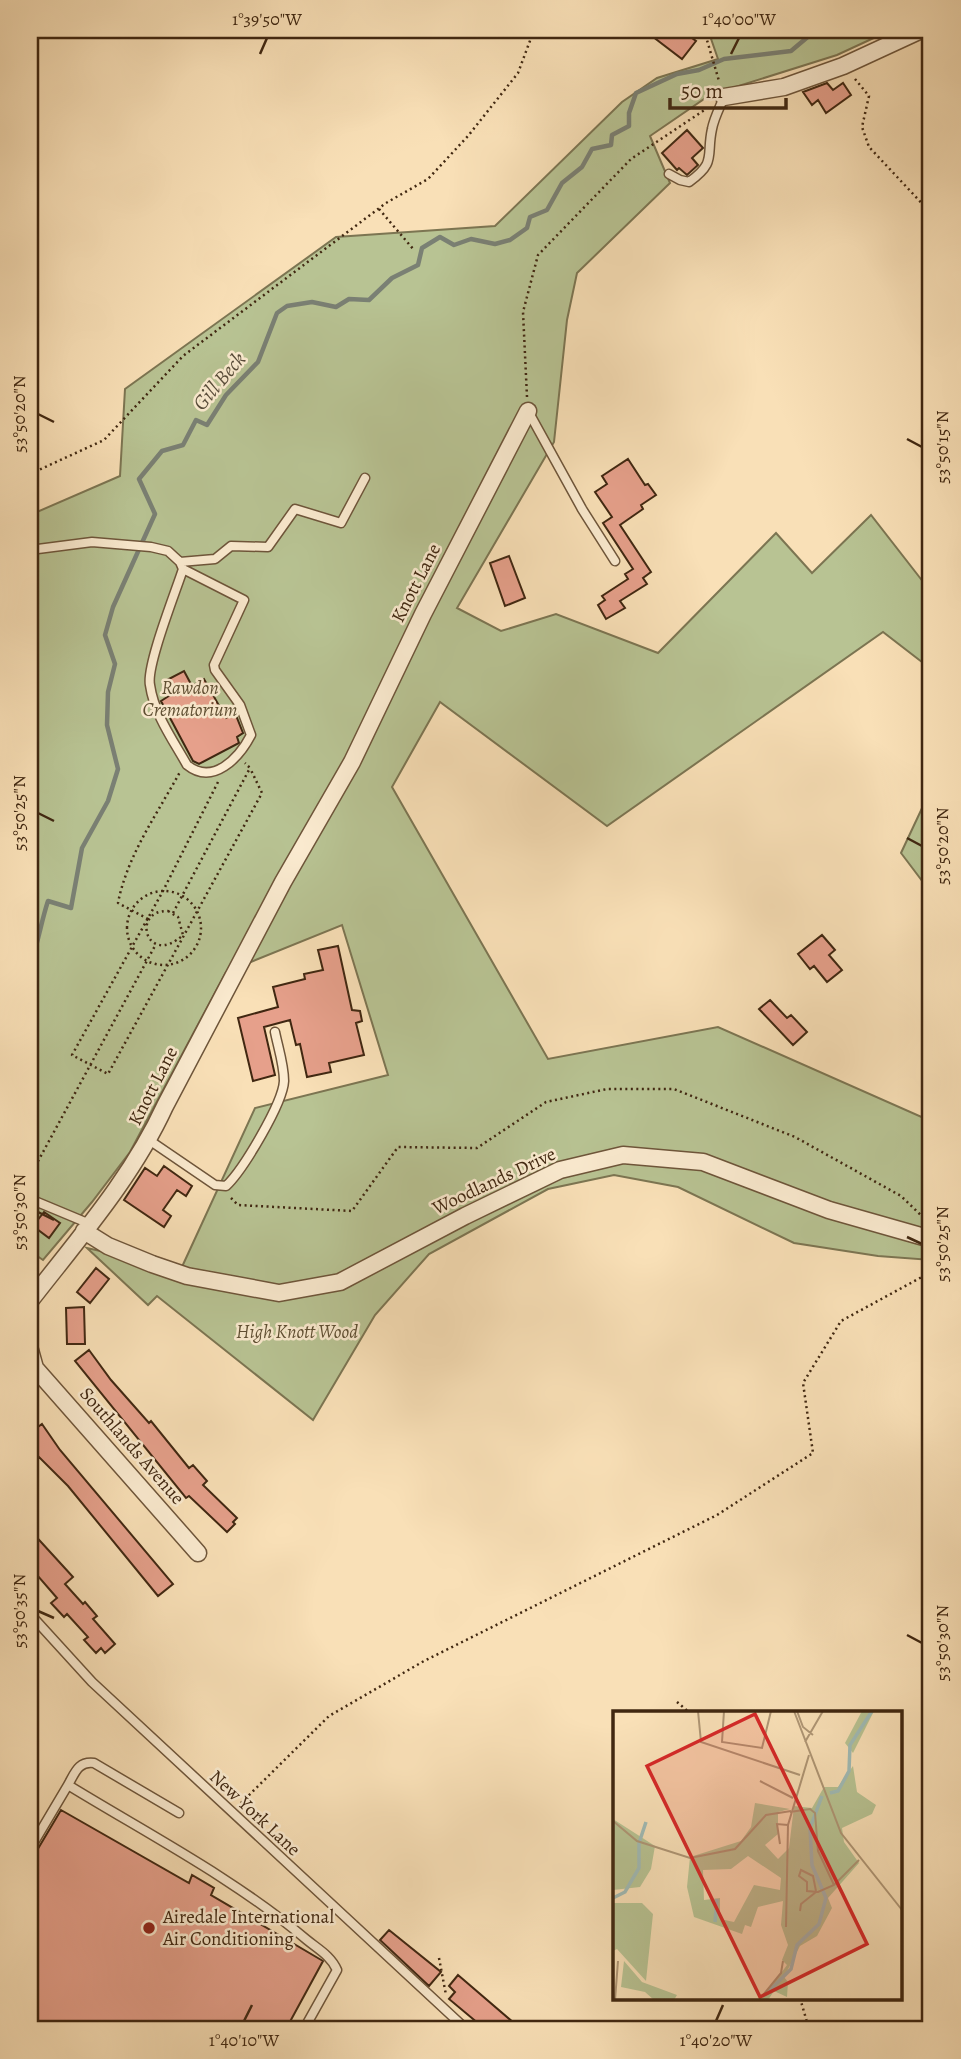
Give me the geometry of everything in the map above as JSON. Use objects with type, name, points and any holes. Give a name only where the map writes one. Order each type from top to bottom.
[{"type":"street","points":[[724,97],[784,87],[843,65],[921,30]]},
{"type":"street","name":"Knott Lane","points":[[30,1301],[87,1228],[149,1140],[283,882],[352,762],[423,614],[528,411]]},
{"type":"street","name":"Woodlands Drive","points":[[87,1228],[107,1246],[187,1276],[279,1293],[340,1282],[464,1216],[561,1170],[623,1155],[703,1162],[829,1210],[931,1239]]},
{"type":"street","name":"Southlands Avenue","points":[[30,1350],[32,1367],[198,1553]]},
{"type":"lane","points":[[669,174],[689,181],[708,164],[713,126],[724,97]]},
{"type":"lane","points":[[528,411],[614,561]]},
{"type":"lane","points":[[182,566],[215,559],[231,546],[268,547],[295,509],[341,523],[365,478]]},
{"type":"lane","points":[[30,728],[30,550],[92,542],[151,547],[168,551],[182,566],[244,600],[214,665],[240,705],[251,730],[249,740],[238,755],[216,772],[194,770],[155,707],[149,682],[182,566]]},
{"type":"lane","points":[[149,1140],[215,1185],[226,1186],[268,1124],[281,1098],[284,1080],[275,1032]]},
{"type":"lane","points":[[30,1199],[87,1228]]},
{"type":"lane","name":"New York Lane","points":[[30,1614],[92,1682],[466,2029]]},
{"type":"lane","points":[[30,1849],[79,1766],[86,1762],[94,1763],[179,1813]]},
{"type":"lane","points":[[68,1785],[214,1874],[287,1923],[333,1960],[337,1970],[304,2029]]},
{"type":"path","points":[[30,474],[104,440],[183,356],[379,209],[428,179],[468,136],[518,73],[534,30]]},
{"type":"path","points":[[704,30],[717,76]]},
{"type":"path","points":[[843,65],[869,96],[862,127],[869,147],[931,213]]},
{"type":"path","points":[[528,411],[523,312],[538,255],[631,159],[724,97]]},
{"type":"path","points":[[379,209],[414,250]]},
{"type":"path","points":[[226,766],[163,891],[72,1055],[108,1074],[262,793],[250,768],[238,755]]},
{"type":"path","points":[[148,919],[118,903],[126,870],[186,761]]},
{"type":"path","points":[[173,913],[250,768]]},
{"type":"path","points":[[163,891],[183,897],[197,910],[201,921],[197,946],[189,956],[179,962],[167,965],[146,960],[133,946],[127,930],[132,911],[142,898],[153,893],[163,891]]},
{"type":"path","points":[[148,919],[162,911],[173,913],[181,922],[183,935]]},
{"type":"path","points":[[148,919],[148,936],[156,944],[168,946],[183,935]]},
{"type":"path","points":[[30,1176],[156,944]]},
{"type":"path","points":[[231,1813],[329,1716],[424,1661],[717,1515],[813,1453],[803,1383],[841,1321],[931,1272]]},
{"type":"path","points":[[677,1702],[688,1711]]},
{"type":"path","points":[[439,1958],[448,2012]]},
{"type":"path","points":[[801,2000],[809,2029]]},
{"type":"green space","points":[[708,30],[891,30],[837,55],[710,95],[650,136],[670,183],[577,273],[567,320],[554,442],[457,608],[501,631],[556,614],[658,653],[776,533],[812,573],[871,515],[931,592],[931,669],[883,632],[607,826],[440,702],[392,787],[548,1059],[718,1027],[926,1119],[931,1112],[931,1260],[878,1256],[794,1243],[678,1187],[614,1175],[548,1189],[429,1254],[375,1315],[313,1420],[157,1296],[148,1305],[87,1248],[181,1269],[255,1108],[388,1075],[342,925],[226,972],[130,1152],[43,1260],[30,1251],[30,515],[120,476],[125,389],[336,237],[495,226],[622,102],[657,78],[718,59]]},
{"type":"green space","points":[[931,789],[931,888],[929,890],[901,853]]},
{"type":"building","points":[[644,30],[681,30],[696,41],[682,59]]},
{"type":"building","points":[[827,83],[833,90],[843,83],[851,95],[826,113],[818,100],[812,105],[803,92]]},
{"type":"building","points":[[687,130],[703,148],[692,158],[698,165],[687,175],[679,168],[677,170],[662,153]]},
{"type":"building","points":[[628,459],[645,485],[648,484],[656,495],[641,505],[643,509],[620,525],[651,572],[643,578],[647,584],[620,601],[625,608],[606,619],[598,605],[605,600],[602,596],[628,579],[625,574],[633,569],[603,523],[612,517],[595,492],[607,484],[602,476]]},
{"type":"building","points":[[509,556],[525,598],[505,606],[490,563]]},
{"type":"building","points":[[184,671],[192,686],[204,679],[226,718],[235,713],[243,733],[237,737],[239,743],[199,764],[193,761],[161,701],[172,694],[165,681]]},
{"type":"building","points":[[822,935],[835,950],[829,955],[842,970],[827,982],[814,966],[810,969],[798,954]]},
{"type":"building","points":[[338,946],[352,1010],[360,1011],[362,1021],[356,1023],[364,1055],[329,1063],[331,1072],[307,1077],[300,1044],[296,1045],[290,1020],[264,1027],[275,1075],[253,1081],[238,1018],[278,1007],[273,987],[305,979],[304,974],[323,970],[318,950]]},
{"type":"building","points":[[770,1000],[787,1018],[791,1015],[807,1032],[793,1045],[759,1009]]},
{"type":"building","points":[[164,1166],[192,1186],[186,1196],[177,1190],[163,1210],[171,1216],[164,1227],[124,1200],[145,1168],[157,1176]]},
{"type":"building","points":[[44,1212],[60,1223],[49,1238],[33,1226]]},
{"type":"building","points":[[96,1268],[109,1279],[90,1303],[77,1292]]},
{"type":"building","points":[[84,1307],[85,1344],[67,1344],[66,1308]]},
{"type":"building","points":[[89,1350],[111,1380],[149,1423],[151,1421],[189,1468],[193,1465],[207,1481],[203,1485],[237,1518],[227,1532],[189,1496],[186,1498],[75,1361]]},
{"type":"building","points":[[42,1424],[60,1450],[173,1584],[158,1596],[68,1486],[39,1457],[35,1460],[30,1453],[30,1433]]},
{"type":"building","points":[[30,1530],[73,1577],[65,1584],[97,1616],[93,1619],[115,1644],[105,1653],[101,1648],[96,1653],[84,1640],[88,1637],[67,1614],[64,1617],[51,1603],[57,1598],[30,1567]]},
{"type":"building","name":"Airedale International Air Conditioning","points":[[61,1810],[189,1883],[192,1875],[214,1888],[211,1895],[323,1961],[286,2029],[30,2029],[30,1857],[36,1852]]},
{"type":"building","points":[[389,1930],[441,1972],[429,1986],[380,1940]]},
{"type":"building","points":[[458,1975],[521,2029],[485,2029],[449,1999],[455,1992],[449,1986]]},
{"type":"waterway","name":"Gill Beck","points":[[30,965],[48,901],[71,908],[82,848],[108,801],[118,769],[107,725],[108,692],[115,664],[105,635],[113,607],[155,514],[139,479],[162,451],[183,445],[196,420],[207,425],[226,395],[258,362],[277,313],[287,306],[312,302],[336,307],[349,299],[369,300],[392,278],[418,265],[422,248],[440,237],[454,245],[471,239],[495,244],[510,240],[527,228],[530,217],[547,210],[562,183],[582,167],[592,149],[611,145],[612,135],[629,126],[629,113],[636,93],[677,74],[699,70],[724,59],[791,51],[816,30]]},
{"type":"waterway","points":[[927,859],[931,839]]},
{"type":"place","name":"Airedale International Air Conditioning","points":[[149,1928]]},
{"type":"park label","name":"Rawdon Crematorium","points":[[190,699]]},
{"type":"park label","name":"High Knott Wood","points":[[297,1332]]}]
